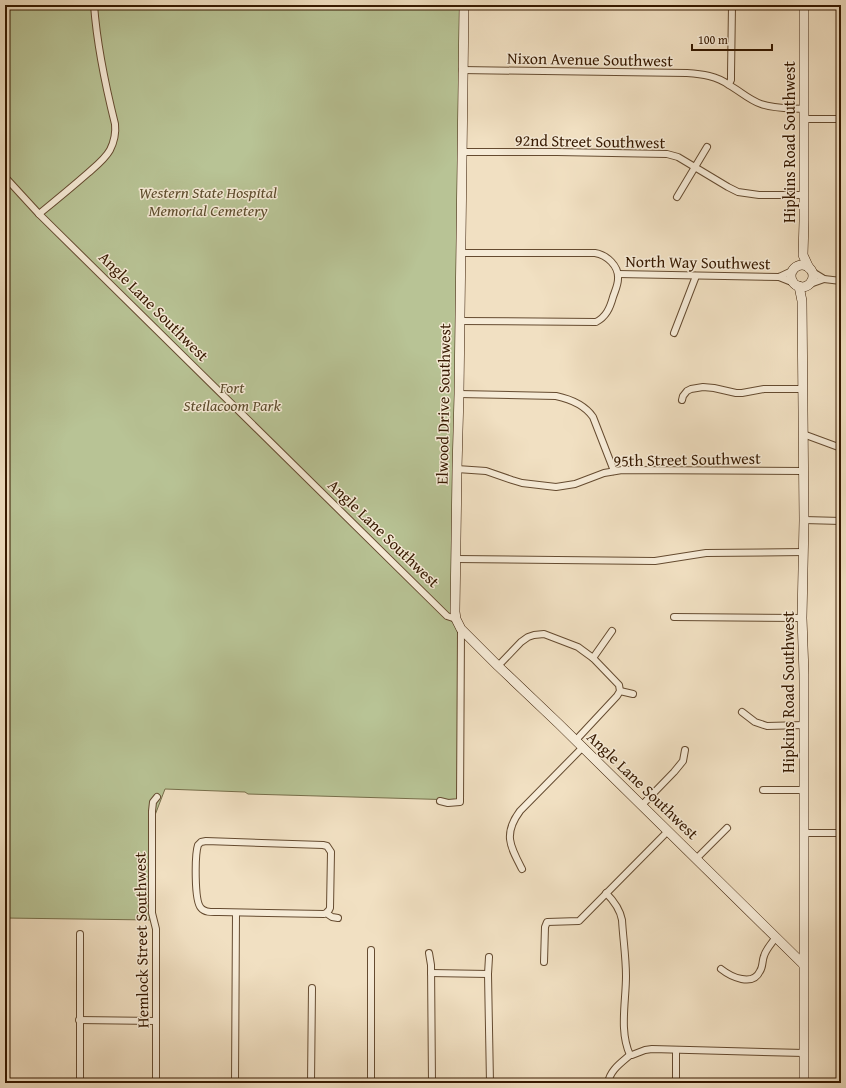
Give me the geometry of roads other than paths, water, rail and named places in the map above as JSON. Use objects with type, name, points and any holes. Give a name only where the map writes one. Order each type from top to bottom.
[{"type":"street","points":[[39,214],[102,161],[110,150],[114,140],[115,124],[103,74],[94,5]]},
{"type":"street","name":"Elwood Drive Southwest","points":[[440,801],[448,803],[460,802],[461,629],[456,619],[455,612],[464,5]]},
{"type":"street","points":[[729,84],[731,80],[732,5]]},
{"type":"street","name":"Hipkins Road Southwest","points":[[804,5],[803,255],[810,269]]},
{"type":"street","name":"Nixon Avenue Southwest","points":[[462,70],[687,73],[710,77],[729,84],[743,95],[760,104],[781,108],[804,109]]},
{"type":"street","points":[[804,120],[841,119]]},
{"type":"street","points":[[677,197],[707,147]]},
{"type":"street","name":"92nd Street Southwest","points":[[462,152],[667,154],[678,157],[728,188],[743,193],[759,196],[804,196]]},
{"type":"street","name":"Angle Lane Southwest","points":[[5,177],[68,243],[447,616],[456,619]]},
{"type":"street","name":"North Way Southwest","points":[[460,253],[595,253],[605,256],[610,260],[618,274],[779,276],[803,285]]},
{"type":"street","name":"Hipkins Road Southwest","points":[[795,269],[803,255]]},
{"type":"street","points":[[803,285],[792,277],[795,269],[803,266],[824,279]]},
{"type":"street","name":"North Way Southwest","points":[[779,276],[795,269]]},
{"type":"street","points":[[803,285],[813,277],[810,269]]},
{"type":"street","points":[[459,321],[596,322],[603,317],[610,308],[617,285],[618,274]]},
{"type":"street","points":[[674,333],[696,276]]},
{"type":"street","points":[[803,285],[824,279],[841,281]]},
{"type":"street","name":"Hipkins Road Southwest","points":[[803,285],[804,552],[802,618],[804,725],[804,1083]]},
{"type":"street","points":[[682,400],[687,391],[703,388],[718,388],[736,393],[764,389],[804,389]]},
{"type":"street","points":[[459,394],[556,396],[576,402],[588,409],[593,416],[614,471]]},
{"type":"street","points":[[803,434],[841,448]]},
{"type":"street","name":"95th Street Southwest","points":[[456,469],[486,471],[522,483],[556,487],[575,484],[614,471],[622,470],[803,471]]},
{"type":"street","points":[[804,520],[841,521]]},
{"type":"street","points":[[456,559],[655,560],[706,553],[804,552]]},
{"type":"street","points":[[674,617],[802,618]]},
{"type":"street","name":"Angle Lane Southwest","points":[[461,629],[803,964]]},
{"type":"street","points":[[593,658],[612,631]]},
{"type":"street","points":[[498,666],[521,642],[528,637],[540,634],[578,647],[593,658],[619,685],[620,691],[576,740]]},
{"type":"street","points":[[620,691],[633,694]]},
{"type":"street","points":[[742,712],[755,722],[767,726],[804,725]]},
{"type":"street","points":[[522,869],[511,848],[510,830],[514,819],[520,811],[583,747]]},
{"type":"street","points":[[642,805],[682,761],[685,750]]},
{"type":"street","points":[[763,790],[804,790]]},
{"type":"street","name":"Hemlock Street Southwest","points":[[156,1083],[156,929],[152,913],[152,811],[153,802],[157,796]]},
{"type":"street","points":[[696,859],[727,828]]},
{"type":"street","points":[[544,962],[546,924],[548,922],[579,921],[668,831]]},
{"type":"street","points":[[804,833],[841,833]]},
{"type":"street","points":[[202,842],[315,844],[327,846],[331,852],[330,908],[326,913],[210,912],[201,908],[199,905],[196,888],[197,846],[202,842]]},
{"type":"street","points":[[606,893],[614,901],[621,914],[626,975],[624,1023],[626,1043],[630,1055]]},
{"type":"street","points":[[235,1083],[236,912]]},
{"type":"street","points":[[326,913],[332,917],[338,918]]},
{"type":"street","points":[[80,934],[80,1083]]},
{"type":"street","points":[[5,936],[5,989]]},
{"type":"street","points":[[721,970],[730,976],[737,978],[747,980],[753,978],[760,973],[764,956],[776,937]]},
{"type":"street","points":[[371,950],[371,1083]]},
{"type":"street","points":[[429,953],[431,973],[432,1083]]},
{"type":"street","points":[[489,957],[490,1083]]},
{"type":"street","points":[[431,973],[488,974]]},
{"type":"street","points":[[311,1083],[312,988]]},
{"type":"street","points":[[80,1020],[156,1021]]},
{"type":"street","points":[[608,1083],[612,1072],[630,1055],[645,1050],[804,1053]]},
{"type":"street","points":[[676,1050],[676,1083]]},
{"type":"park label","name":"Western State Hospital Memorial Cemetery","points":[[208,201]]},
{"type":"park label","name":"Fort Steilacoom Park","points":[[232,396]]}]
